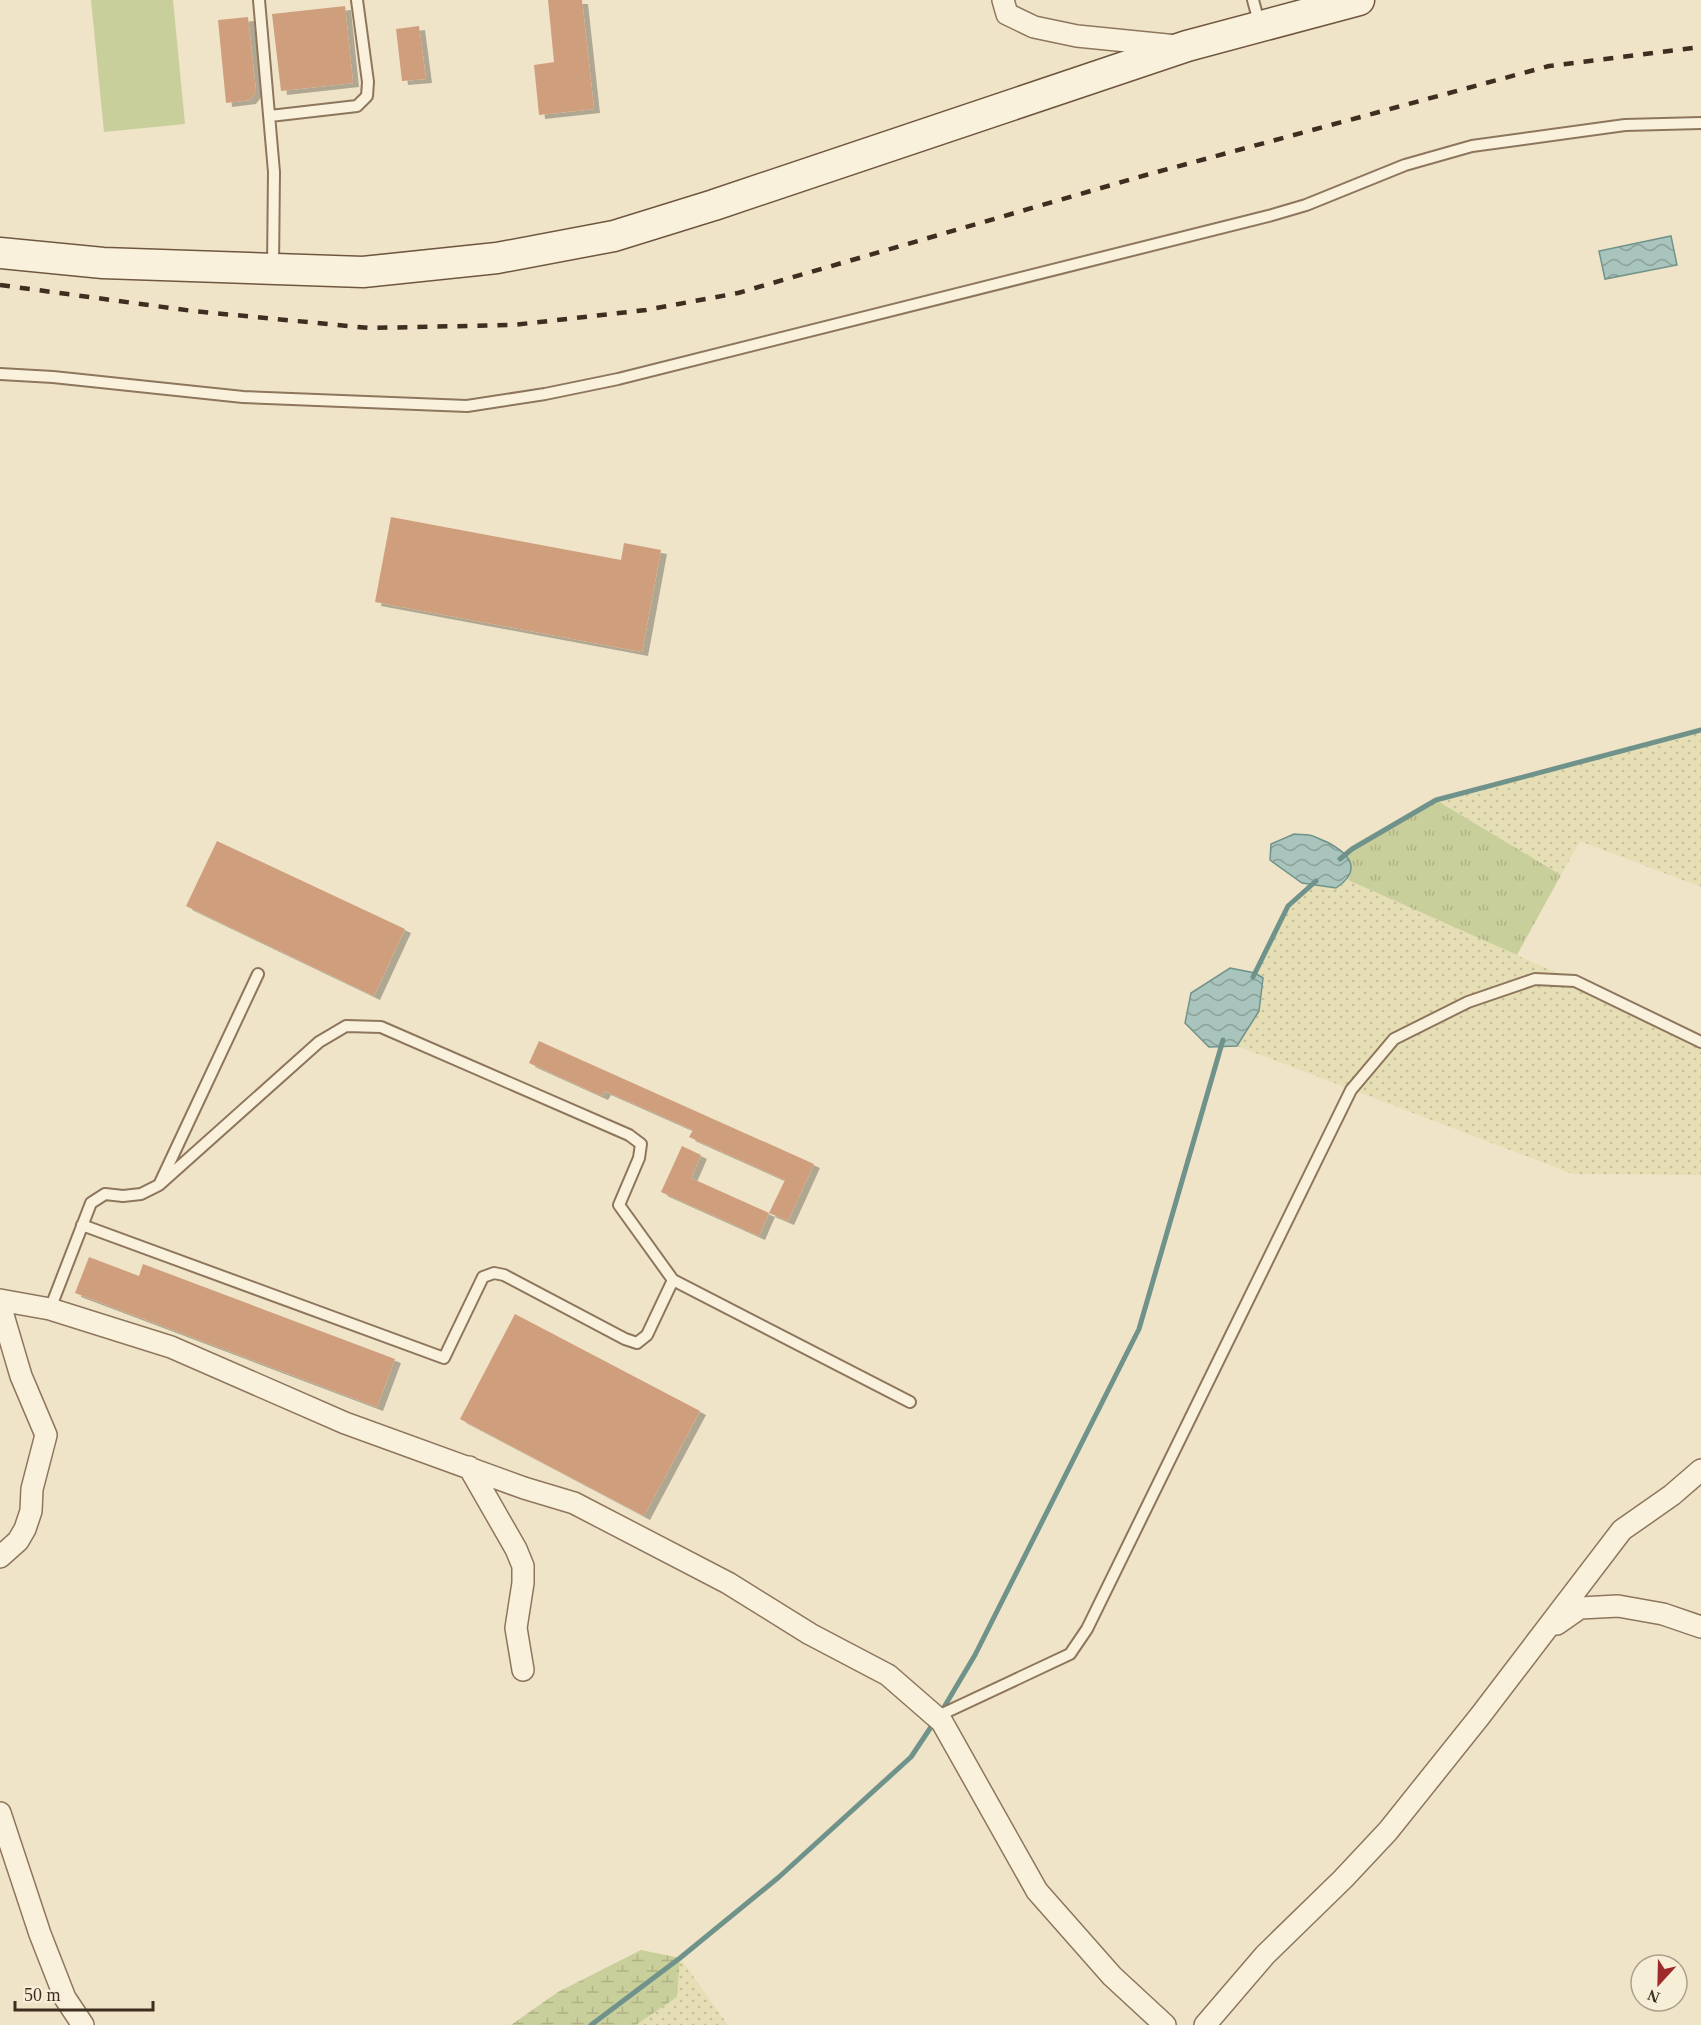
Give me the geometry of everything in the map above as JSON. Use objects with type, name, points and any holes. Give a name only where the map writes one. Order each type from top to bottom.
[{"type":"street","points":[[1003,0],[1007,14],[1034,27],[1077,36],[1187,46]]},
{"type":"street","points":[[0,253],[103,263],[363,272],[497,258],[614,236],[714,205],[1187,46],[1257,13],[1289,14],[1359,0]]},
{"type":"street","points":[[0,1300],[50,1309],[171,1347],[345,1423],[524,1488],[574,1503],[729,1583],[810,1634],[888,1675],[938,1716],[1037,1891],[1112,1976],[1165,2025]]},
{"type":"street","points":[[0,1305],[21,1376],[46,1435],[32,1489],[32,1511],[18,1541],[0,1557]]},
{"type":"street","points":[[469,1467],[516,1549],[523,1566],[523,1583],[516,1628],[523,1670]]},
{"type":"street","points":[[1204,2025],[1265,1955],[1343,1879],[1388,1831],[1480,1716],[1622,1530],[1672,1495],[1701,1470]]},
{"type":"street","points":[[1539,1637],[1580,1608],[1618,1606],[1663,1614],[1701,1627]]},
{"type":"street","points":[[0,1813],[40,1934],[61,1988],[83,2025]]},
{"type":"lane","points":[[259,0],[274,172],[273,268]]},
{"type":"lane","points":[[270,116],[357,106],[367,96],[368,82],[357,0]]},
{"type":"lane","points":[[0,374],[53,377],[243,397],[466,406],[545,394],[618,379],[1272,215],[1306,205],[1405,165],[1472,146],[1625,125],[1701,123]]},
{"type":"lane","points":[[159,1185],[258,974]]},
{"type":"lane","points":[[938,1716],[1070,1654],[1087,1629],[1351,1090],[1394,1039],[1468,1002],[1535,980],[1575,981],[1701,1042]]},
{"type":"lane","points":[[50,1309],[91,1203],[105,1194],[123,1196],[141,1194],[159,1185],[319,1042],[346,1026],[381,1027],[629,1135],[641,1144],[639,1158],[619,1205],[674,1280],[910,1402]]},
{"type":"lane","points":[[82,1225],[444,1358],[483,1277],[494,1272],[637,1343],[646,1335],[674,1280]]},
{"type":"shaded area","points":[[1701,730],[1701,887],[1580,841],[1561,875],[1436,800]]},
{"type":"shaded area","points":[[1348,880],[1575,981],[1701,1042],[1701,1175],[1573,1174],[1237,1046],[1259,1011],[1263,978],[1255,973],[1288,906],[1312,884],[1336,888]]},
{"type":"shaded area","points":[[680,1958],[728,2025],[636,2025],[677,1997]]},
{"type":"green space","points":[[91,0],[173,0],[185,124],[104,132]]},
{"type":"green space","points":[[1436,800],[1561,875],[1517,955],[1348,880],[1351,867],[1345,854]]},
{"type":"green space","points":[[641,1950],[680,1958],[677,1997],[636,2025],[511,2025],[558,1992]]},
{"type":"water","points":[[1671,236],[1677,265],[1605,279],[1599,251]]},
{"type":"water","points":[[1294,834],[1314,836],[1342,852],[1347,857],[1351,869],[1344,881],[1336,888],[1302,883],[1270,860],[1271,844]]},
{"type":"water","points":[[1230,968],[1255,973],[1263,978],[1259,1011],[1237,1046],[1209,1047],[1185,1023],[1191,993]]},
{"type":"building","points":[[548,0],[582,0],[594,109],[539,115],[534,65],[554,62]]},
{"type":"building","points":[[345,6],[353,83],[281,91],[272,14]]},
{"type":"building","points":[[248,17],[256,92],[250,100],[226,103],[218,20]]},
{"type":"building","points":[[419,26],[426,79],[402,81],[396,29]]},
{"type":"building","points":[[391,517],[621,560],[624,543],[661,550],[642,652],[375,602]]},
{"type":"building","points":[[217,841],[405,929],[374,996],[186,906]]},
{"type":"building","points":[[539,1041],[814,1164],[788,1221],[769,1213],[785,1180],[689,1137],[693,1130],[605,1091],[602,1096],[529,1063]]},
{"type":"building","points":[[682,1146],[701,1155],[691,1178],[769,1213],[759,1236],[661,1192]]},
{"type":"building","points":[[89,1257],[139,1276],[143,1264],[395,1359],[377,1407],[75,1293]]},
{"type":"building","points":[[515,1314],[700,1411],[644,1516],[460,1419]]},
{"type":"waterway","points":[[1340,859],[1352,849],[1436,800],[1701,730]]},
{"type":"waterway","points":[[1253,977],[1288,906],[1316,881]]},
{"type":"waterway","points":[[940,1714],[975,1655],[1139,1329],[1223,1040]]},
{"type":"waterway","points":[[591,2025],[680,1958],[779,1877],[911,1757],[935,1721]]},
{"type":"railway","points":[[0,285],[193,311],[369,328],[513,325],[646,310],[738,293],[1146,175],[1549,66],[1701,47]]}]
